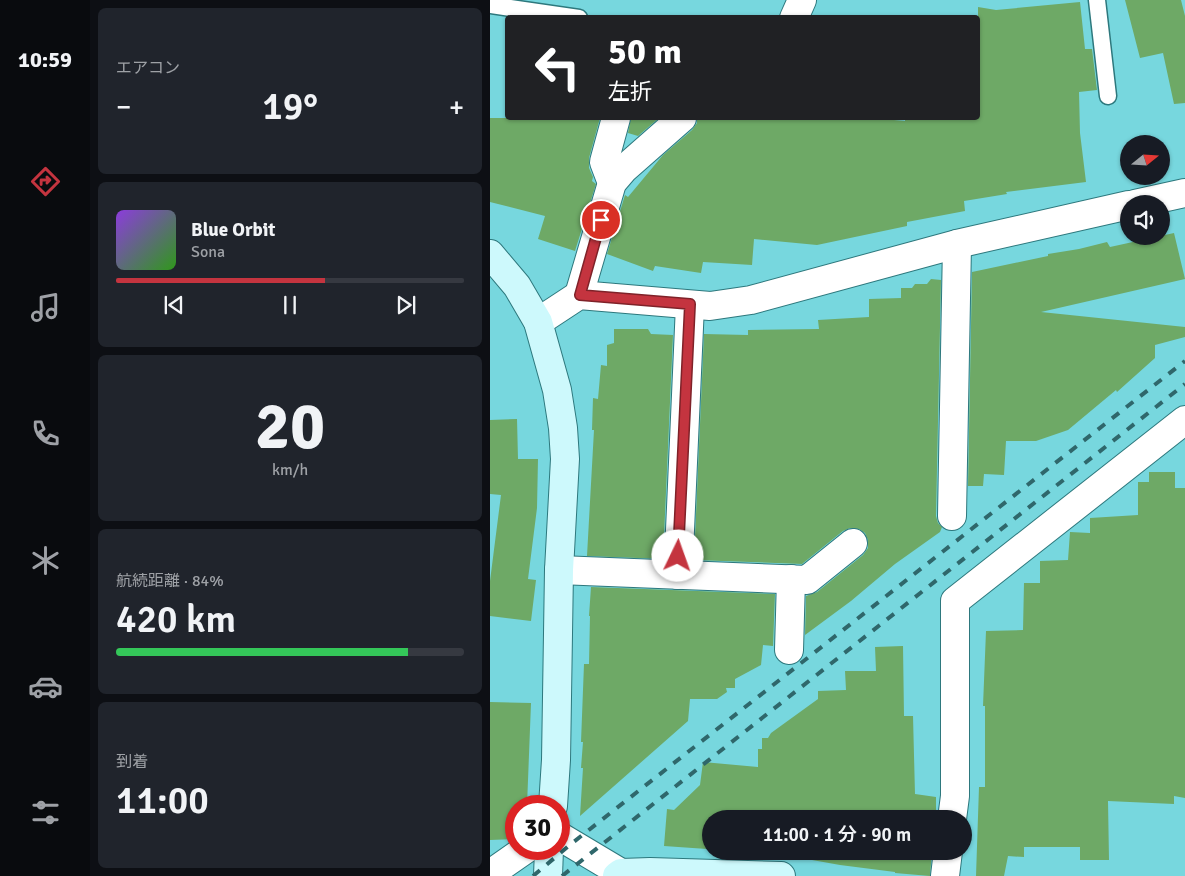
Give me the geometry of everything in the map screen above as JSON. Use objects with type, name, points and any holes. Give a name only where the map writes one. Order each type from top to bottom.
[{"type":"street","points":[[795,15],[802,0]]},
{"type":"street","points":[[612,183],[604,162],[615,120]]},
{"type":"street","points":[[580,295],[612,183],[624,169],[680,120]]},
{"type":"street","points":[[1170,196],[1185,193]]},
{"type":"street","points":[[538,322],[580,295],[710,306],[751,300],[957,244],[1120,207]]},
{"type":"street","points":[[952,516],[957,244]]},
{"type":"street","points":[[490,254],[517,286],[538,322],[557,390],[563,428],[565,459],[554,795]]},
{"type":"street","points":[[678,575],[690,304]]},
{"type":"street","points":[[953,810],[955,796],[955,601],[1179,435]]},
{"type":"street","points":[[560,570],[807,580],[852,543]]},
{"type":"street","points":[[790,650],[791,579]]},
{"type":"street","points":[[570,843],[619,875],[650,872],[782,876]]},
{"type":"street","points":[[490,874],[510,860]]},
{"type":"street","points":[[548,876],[549,860]]},
{"type":"street","points":[[945,876],[947,860]]},
{"type":"lane","points":[[1097,0],[1108,96]]},
{"type":"lane","points":[[490,5],[558,15]]},
{"type":"building","points":[[1125,0],[1181,0],[1185,16],[1185,103],[1174,104],[1163,53],[1140,58]]},
{"type":"building","points":[[1080,2],[1085,49],[1092,49],[1097,90],[1079,92],[1080,133],[1086,182],[1006,192],[1007,194],[964,201],[965,211],[907,222],[907,226],[817,245],[754,239],[752,265],[703,262],[701,273],[655,266],[653,271],[607,254],[625,195],[628,197],[663,155],[692,130],[697,120],[980,120],[980,15],[978,15],[978,7],[996,10]]},
{"type":"building","points":[[490,118],[505,118],[505,120],[599,120],[589,158],[589,168],[593,177],[592,181],[596,184],[575,251],[538,239],[545,216],[490,202]]},
{"type":"building","points":[[631,120],[657,120],[638,136],[628,133]]},
{"type":"building","points":[[1174,233],[1185,279],[1041,312],[1185,327],[1185,337],[1155,345],[1155,358],[1117,392],[1116,390],[1068,430],[1036,441],[1006,441],[1004,475],[984,474],[983,486],[968,486],[972,272],[1107,242],[1110,247],[1120,245],[1170,245],[1170,234]]},
{"type":"building","points":[[931,279],[941,280],[936,516],[938,523],[942,527],[940,532],[895,564],[851,601],[805,635],[806,596],[817,592],[863,555],[868,548],[868,540],[865,533],[859,529],[850,528],[843,531],[802,564],[694,560],[704,334],[748,335],[748,330],[819,329],[818,320],[869,317],[869,299],[901,298],[901,288],[912,288],[915,284],[927,284]]},
{"type":"building","points":[[614,329],[648,329],[651,334],[673,335],[663,559],[587,556],[594,430],[592,430],[593,398],[598,399],[601,365],[607,366],[607,345],[614,343]]},
{"type":"building","points":[[517,419],[518,459],[538,459],[537,508],[528,579],[536,580],[531,621],[490,616],[490,581],[501,495],[490,494],[490,420]]},
{"type":"building","points":[[1149,472],[1175,472],[1175,488],[1185,488],[1185,798],[1174,796],[1174,804],[1108,801],[1109,860],[1080,860],[1080,847],[1024,847],[1024,857],[1008,856],[1004,876],[976,876],[979,787],[985,787],[985,706],[983,706],[986,631],[1023,630],[1024,583],[1040,583],[1040,561],[1068,560],[1070,532],[1090,533],[1090,518],[1138,515],[1138,482],[1149,482]]},
{"type":"building","points":[[591,587],[775,594],[773,646],[763,645],[761,665],[735,679],[735,688],[726,688],[727,692],[717,699],[690,699],[688,721],[580,816],[583,768],[581,768],[583,742],[581,742],[584,664],[589,664]]},
{"type":"building","points":[[903,646],[904,716],[913,716],[915,794],[936,797],[936,810],[702,810],[702,849],[664,846],[667,809],[674,810],[700,785],[703,762],[758,767],[758,749],[762,749],[762,738],[768,738],[771,733],[818,699],[818,691],[846,690],[845,671],[876,671],[875,647]]},
{"type":"building","points":[[490,702],[531,703],[527,795],[505,795],[505,839],[490,840]]},
{"type":"building","points":[[812,860],[931,860],[930,876]]},
{"type":"railway","points":[[533,876],[571,844],[1185,361]]},
{"type":"railway","points":[[562,876],[1185,384]]},
{"type":"route","points":[[601,220],[580,295],[690,304],[678,556]]}]
